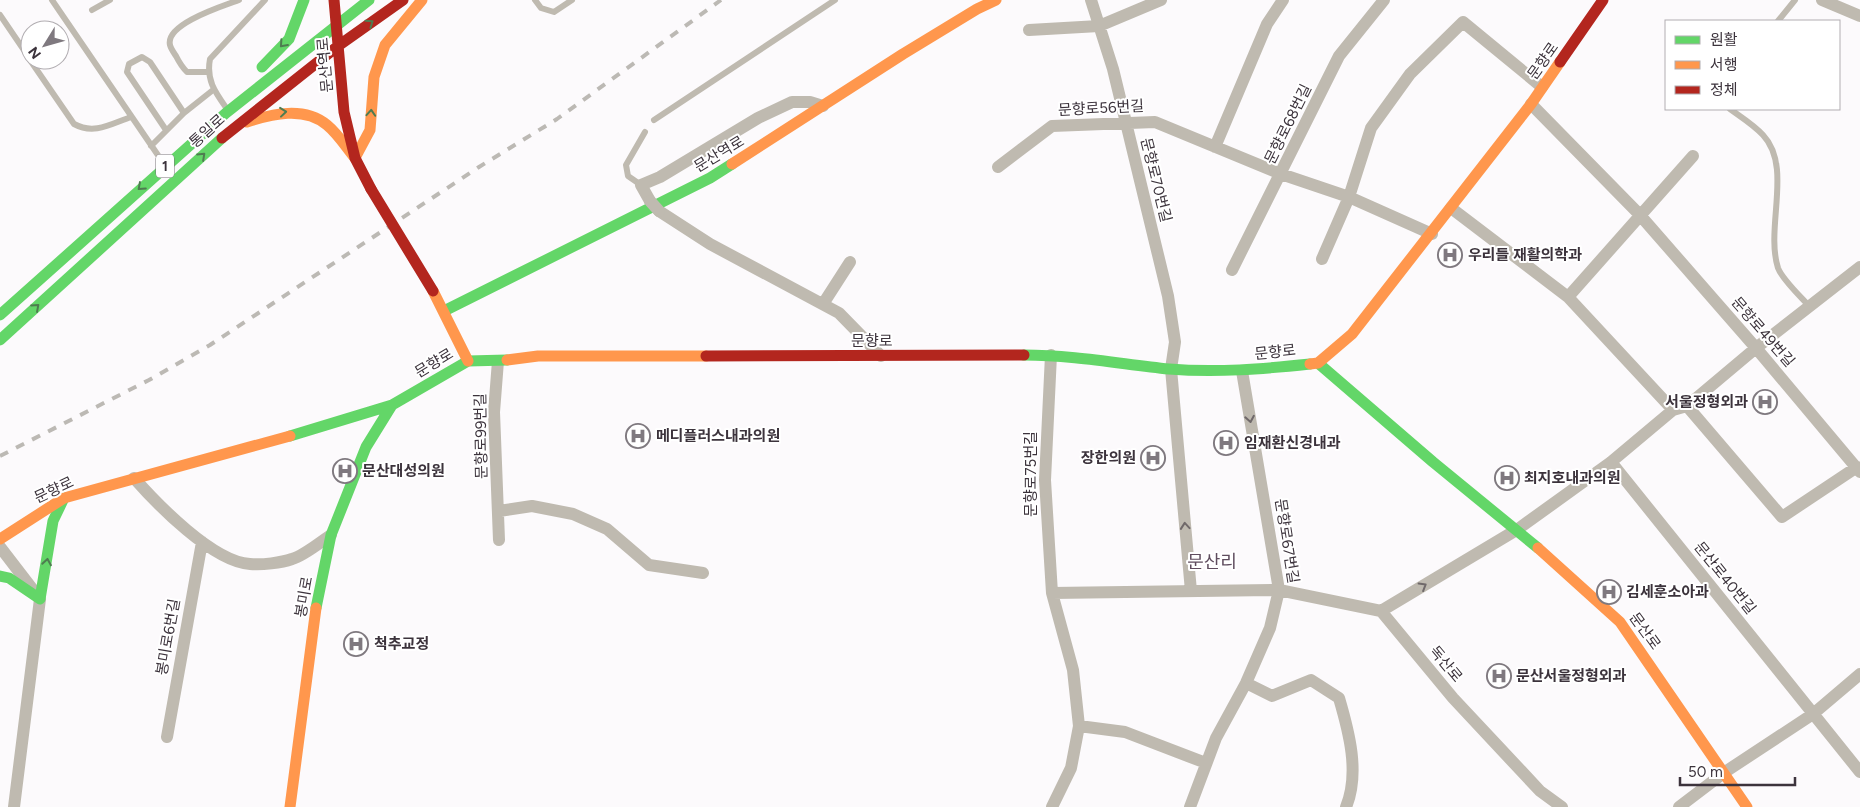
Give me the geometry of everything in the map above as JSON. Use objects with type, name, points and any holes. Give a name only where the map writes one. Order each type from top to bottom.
[{"type":"main road","points":[[243,96],[250,80],[289,38],[304,0]]},
{"type":"main road","name":"문산역로","points":[[334,0],[344,112],[355,158],[371,189],[433,291],[468,361]]},
{"type":"main road","name":"통일로","points":[[0,315],[243,96],[369,0]]},
{"type":"main road","name":"통일로","points":[[0,340],[236,125],[338,46],[403,0]]},
{"type":"main road","points":[[236,125],[272,114],[294,111],[324,123],[355,158],[370,130],[374,78],[383,50],[392,34],[422,0]]},
{"type":"main road","name":"문산역로","points":[[444,311],[710,178],[912,49],[977,9],[996,0]]},
{"type":"main road","name":"문향로","points":[[0,539],[64,498],[392,406],[468,361],[498,362],[538,356],[1051,355],[1171,370],[1242,371],[1318,363],[1352,334],[1432,234],[1531,104],[1604,0]]},
{"type":"main road","name":"문산로","points":[[1318,363],[1433,462],[1518,529],[1620,622],[1725,772],[1747,807]]},
{"type":"main road","name":"봉미로","points":[[290,807],[318,600],[331,535],[366,447],[392,406]]},
{"type":"main road","points":[[0,576],[10,578],[40,599],[52,521],[64,498]]},
{"type":"street","name":"문향로70번길","points":[[1091,0],[1113,69],[1168,296],[1175,342],[1171,370],[1191,592]]},
{"type":"street","points":[[1029,30],[1099,26],[1161,0]]},
{"type":"street","points":[[1215,147],[1267,24],[1283,0]]},
{"type":"street","name":"문향로68번길","points":[[1232,270],[1339,56],[1384,0]]},
{"type":"street","points":[[1822,0],[1860,16]]},
{"type":"street","points":[[1322,259],[1348,197],[1371,128],[1410,74],[1463,22],[1542,88]]},
{"type":"street","points":[[823,106],[810,102],[792,102],[758,118],[660,176],[641,185],[650,201],[660,210],[710,244],[839,313],[881,356]]},
{"type":"street","name":"문향로49번길","points":[[1531,104],[1639,214],[1858,469]]},
{"type":"street","name":"문향로56번길","points":[[998,167],[1052,126],[1155,122],[1281,174],[1348,197],[1432,234]]},
{"type":"street","points":[[1568,297],[1639,214],[1693,156]]},
{"type":"street","points":[[1451,208],[1568,297],[1673,410]]},
{"type":"street","points":[[823,304],[850,262]]},
{"type":"street","points":[[1052,593],[1279,590],[1381,611],[1518,529],[1611,462],[1673,410],[1687,406],[1756,348],[1860,267]]},
{"type":"street","name":"문향로75번길","points":[[1051,355],[1045,480],[1052,593],[1073,670],[1079,726],[1071,768],[1052,807]]},
{"type":"street","name":"문향로99번길","points":[[498,362],[494,412],[499,540]]},
{"type":"street","name":"문향로67번길","points":[[1190,807],[1216,738],[1246,683],[1270,628],[1279,590],[1242,371]]},
{"type":"street","points":[[1687,406],[1782,517],[1858,469]]},
{"type":"street","name":"문산로40번길","points":[[1611,462],[1860,772]]},
{"type":"street","points":[[134,478],[156,502],[202,542],[227,556],[249,564],[293,559],[331,535]]},
{"type":"street","points":[[499,511],[532,506],[573,514],[607,529],[649,565],[703,573]]},
{"type":"street","name":"봉미로6번길","points":[[167,737],[202,542]]},
{"type":"street","points":[[0,547],[40,599],[14,807]]},
{"type":"street","name":"독산로","points":[[1381,611],[1453,698],[1540,791],[1562,807]]},
{"type":"street","points":[[1679,807],[1725,772],[1813,714],[1860,674]]},
{"type":"street","points":[[1246,683],[1272,696],[1311,680],[1339,698],[1351,740],[1351,794],[1346,807]]},
{"type":"street","points":[[1079,726],[1125,732],[1206,763]]},
{"type":"lane","points":[[52,0],[165,166]]},
{"type":"lane","points":[[92,10],[110,0]]},
{"type":"lane","points":[[207,72],[187,72],[182,68],[170,45],[171,35],[182,25],[239,0]]},
{"type":"lane","points":[[228,110],[213,90],[207,72],[210,59],[265,0]]},
{"type":"lane","points":[[535,0],[542,8],[554,12],[572,0]]},
{"type":"lane","points":[[654,120],[835,0]]},
{"type":"lane","points":[[1779,20],[1795,0]]},
{"type":"lane","points":[[0,15],[20,45]]},
{"type":"lane","points":[[166,130],[127,72],[129,64],[142,57],[150,62],[184,113]]},
{"type":"lane","points":[[37,70],[74,124],[85,130],[94,130],[131,117]]},
{"type":"lane","points":[[152,146],[184,113],[213,90]]},
{"type":"lane","points":[[1731,110],[1763,135],[1776,154],[1777,179],[1773,241],[1779,270],[1809,306]]},
{"type":"lane","points":[[641,185],[628,176],[626,165],[645,132]]},
{"type":"railway","points":[[0,456],[149,380],[210,345],[479,167],[557,119],[721,0]]},
{"type":"traffic: fast","points":[[262,67],[289,39],[304,0]]},
{"type":"traffic: fast","points":[[0,315],[226,113],[369,0]]},
{"type":"traffic: fast","points":[[0,340],[222,138]]},
{"type":"traffic: fast","points":[[444,311],[710,178],[732,164]]},
{"type":"traffic: fast","points":[[1024,355],[1079,358],[1169,369],[1204,371],[1310,364]]},
{"type":"traffic: fast","points":[[290,436],[392,405],[468,361],[507,360]]},
{"type":"traffic: fast","points":[[1318,363],[1433,462],[1538,548]]},
{"type":"traffic: fast","points":[[316,608],[331,535],[366,447],[392,405]]},
{"type":"traffic: fast","points":[[0,576],[9,578],[40,599],[53,521],[64,498]]},
{"type":"traffic: slow","points":[[247,122],[277,114],[308,115],[327,125],[355,158],[370,130],[374,77],[385,45],[422,0]]},
{"type":"traffic: slow","points":[[732,164],[903,54],[977,9],[996,0]]},
{"type":"traffic: slow","points":[[1310,364],[1318,363],[1352,334],[1531,104],[1560,62]]},
{"type":"traffic: slow","points":[[433,291],[468,361]]},
{"type":"traffic: slow","points":[[507,360],[538,356],[706,356]]},
{"type":"traffic: slow","points":[[0,539],[64,498],[290,436]]},
{"type":"traffic: slow","points":[[1538,548],[1620,622],[1747,807]]},
{"type":"traffic: slow","points":[[290,807],[316,608]]},
{"type":"traffic: jam","points":[[334,0],[344,112],[355,158],[371,189]]},
{"type":"traffic: jam","points":[[222,138],[338,46],[403,0]]},
{"type":"traffic: jam","points":[[1560,62],[1603,0]]},
{"type":"traffic: jam","points":[[371,189],[433,291]]},
{"type":"traffic: jam","points":[[706,356],[1024,355]]},
{"type":"place","name":"우리들 재활의학과","points":[[1450,255]]},
{"type":"place","name":"서울정형외과","points":[[1765,402]]},
{"type":"place","name":"메디플러스내과의원","points":[[638,436]]},
{"type":"place","name":"임재환신경내과","points":[[1226,443]]},
{"type":"place","name":"장한의원","points":[[1153,458]]},
{"type":"place","name":"문산대성의원","points":[[345,471]]},
{"type":"place","name":"최지호내과의원","points":[[1507,478]]},
{"type":"place","name":"김세훈소아과","points":[[1609,592]]},
{"type":"place","name":"척추교정","points":[[356,644]]},
{"type":"place","name":"문산서울정형외과","points":[[1499,676]]},
{"type":"district","name":"문산리","points":[[1212,562]]}]
